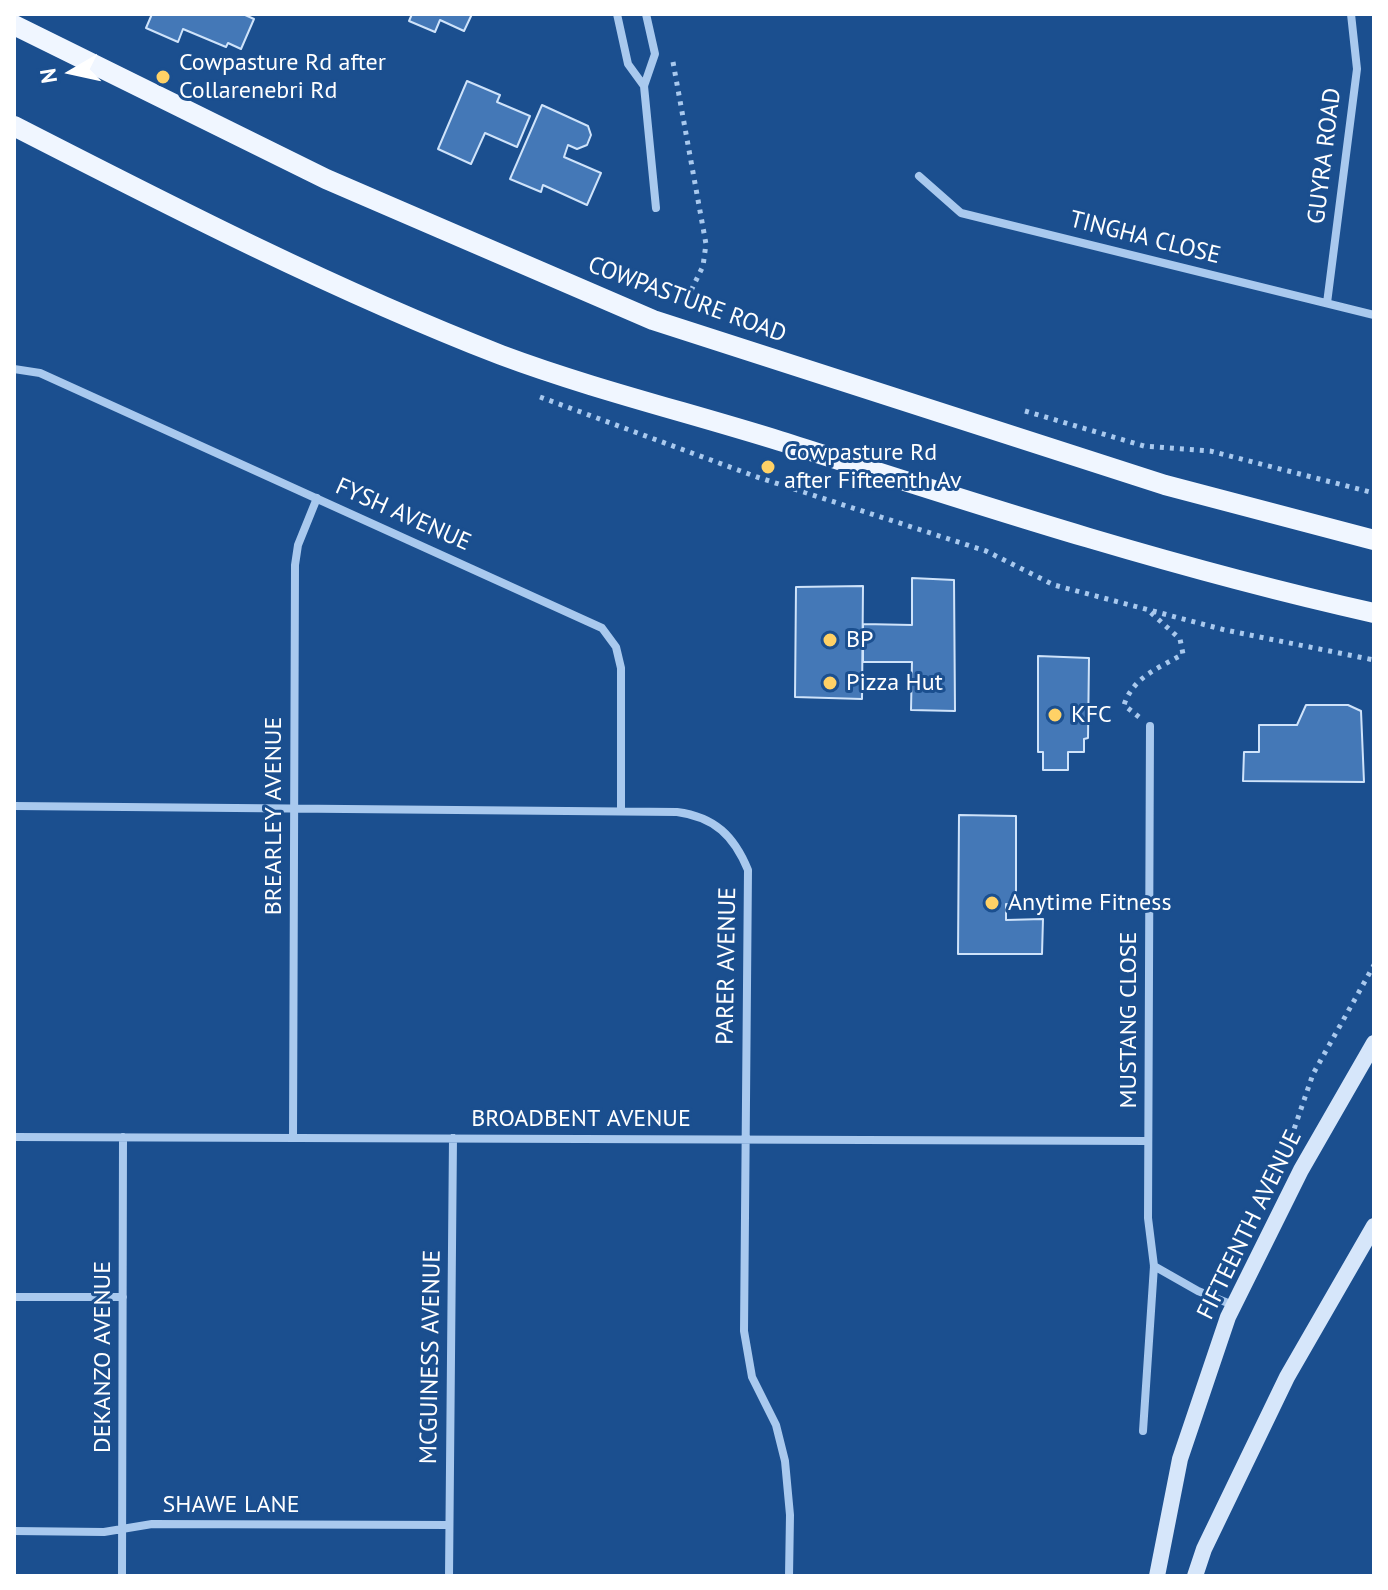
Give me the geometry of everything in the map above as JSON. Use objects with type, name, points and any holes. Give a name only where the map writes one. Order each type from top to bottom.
[{"type":"main road","name":"COWPASTURE ROAD","points":[[14,25],[326,179],[653,320],[1165,485],[1374,540]]},
{"type":"main road","points":[[14,126],[314,275],[504,356],[1045,527],[1303,597],[1374,613]]},
{"type":"main road","name":"FIFTEENTH AVENUE","points":[[1157,1576],[1180,1459],[1233,1305],[1301,1170],[1374,1043]]},
{"type":"main road","points":[[1195,1576],[1204,1549],[1287,1377],[1374,1226]]},
{"type":"street","points":[[617,14],[628,64],[644,86]]},
{"type":"street","points":[[646,14],[655,54],[644,86],[656,208]]},
{"type":"street","name":"GUYRA ROAD","points":[[1327,303],[1357,69],[1351,14]]},
{"type":"street","name":"TINGHA CLOSE","points":[[919,176],[961,213],[1374,315]]},
{"type":"street","name":"FYSH AVENUE","points":[[14,369],[40,373],[602,628],[616,647],[621,668],[621,811]]},
{"type":"street","name":"BREARLEY AVENUE","points":[[293,1138],[295,565],[298,545],[317,498]]},
{"type":"street","name":"MUSTANG CLOSE","points":[[1143,1431],[1154,1266],[1148,1218],[1150,726]]},
{"type":"street","name":"PARER AVENUE","points":[[14,806],[621,811],[700,815],[721,827],[738,846],[748,870],[744,1331],[752,1377],[776,1425],[785,1461],[790,1515],[789,1576]]},
{"type":"street","name":"BROADBENT AVENUE","points":[[14,1137],[1148,1141]]},
{"type":"street","name":"DEKANZO AVENUE","points":[[122,1576],[123,1137]]},
{"type":"street","name":"MCGUINESS AVENUE","points":[[449,1576],[453,1138]]},
{"type":"street","points":[[1154,1266],[1198,1291],[1233,1305]]},
{"type":"street","points":[[14,1297],[123,1297]]},
{"type":"street","name":"SHAWE LANE","points":[[14,1531],[122,1529],[152,1524],[449,1525]]},
{"type":"path","points":[[673,60],[706,244],[703,266],[684,305]]},
{"type":"path","points":[[671,300],[698,310]]},
{"type":"path","points":[[1021,410],[1144,446],[1210,451],[1374,493]]},
{"type":"path","points":[[1147,609],[1180,639],[1183,654],[1139,679],[1128,692],[1124,705],[1150,726]]},
{"type":"path","points":[[1286,1151],[1313,1074],[1374,965]]},
{"type":"building","points":[[152,14],[243,14],[254,19],[241,49],[228,43],[226,47],[183,29],[178,42],[146,28]]},
{"type":"building","points":[[412,14],[472,14],[464,31],[440,20],[435,32],[409,21]]},
{"type":"building","points":[[467,81],[500,95],[497,102],[530,116],[517,147],[485,133],[471,164],[438,149]]},
{"type":"building","points":[[542,105],[588,126],[591,135],[587,145],[577,149],[568,145],[564,157],[601,173],[587,205],[543,185],[541,192],[510,179]]},
{"type":"building","points":[[912,578],[954,580],[955,711],[911,710],[912,662],[863,662],[863,624],[912,625]]},
{"type":"building","points":[[863,586],[862,699],[795,697],[796,587]]},
{"type":"building","points":[[1038,656],[1089,658],[1088,738],[1084,739],[1084,752],[1068,752],[1068,770],[1043,770],[1043,752],[1038,752]]},
{"type":"building","points":[[1306,705],[1348,705],[1361,711],[1364,782],[1243,781],[1244,752],[1259,752],[1259,725],[1297,725]]},
{"type":"building","points":[[959,815],[1016,816],[1016,904],[1006,904],[1006,920],[1043,919],[1042,954],[958,954]]},
{"type":"place","name":"Cowpasture Rd after Collarenebri Rd","points":[[163,77]]},
{"type":"place","name":"Cowpasture Rd after Fifteenth Av","points":[[768,467]]},
{"type":"place","name":"BP","points":[[830,640]]},
{"type":"place","name":"Pizza Hut","points":[[830,683]]},
{"type":"place","name":"KFC","points":[[1055,715]]},
{"type":"place","name":"Anytime Fitness","points":[[992,903]]}]
